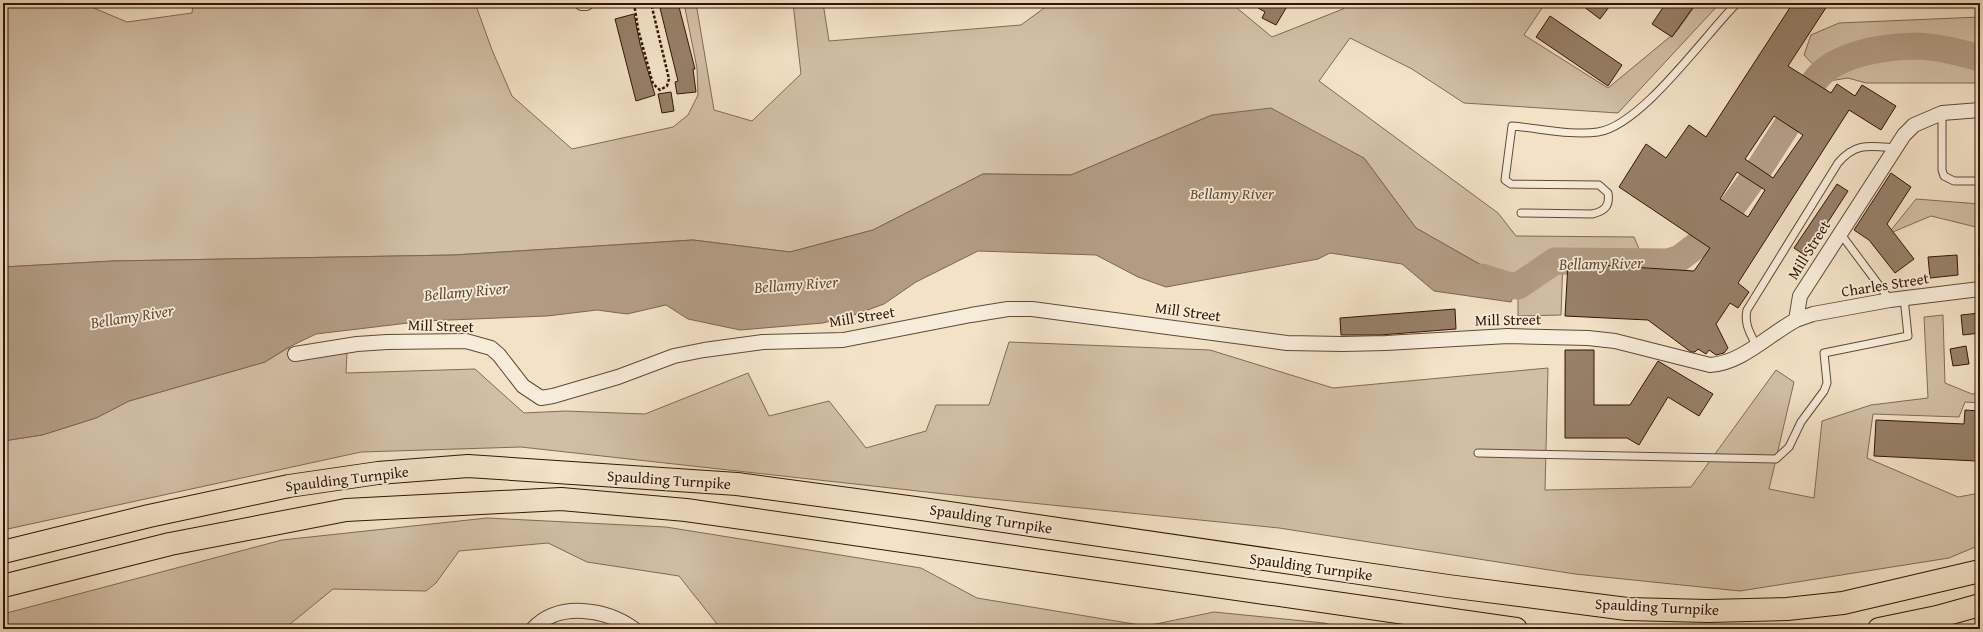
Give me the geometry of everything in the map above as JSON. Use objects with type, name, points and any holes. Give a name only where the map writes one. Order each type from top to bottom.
[{"type":"highway","name":"Spaulding Turnpike","points":[[3,552],[149,516],[289,486],[378,473],[468,466],[737,484],[915,508],[1440,585],[1628,609],[1708,611],[1787,609],[1843,603],[1980,571]]},
{"type":"highway","name":"Spaulding Turnpike","points":[[3,586],[170,544],[346,510],[561,499],[686,510],[1516,629]]},
{"type":"highway","points":[[1879,629],[1937,617],[1980,605]]},
{"type":"street","name":"Mill Street","points":[[295,354],[357,344],[466,341],[491,348],[499,355],[523,386],[541,398],[554,396],[618,377],[674,356],[704,350],[763,342],[843,340],[1008,309],[1032,309],[1066,312],[1287,343],[1365,344],[1508,336],[1588,338],[1615,341],[1710,365],[1728,362],[1796,320],[1800,296],[1895,148],[1914,125],[1942,113],[1980,110]]},
{"type":"street","name":"Charles Street","points":[[1796,320],[1813,314],[1897,299],[1980,289]]},
{"type":"street","points":[[533,629],[540,622],[557,613],[580,611],[609,615],[624,622],[634,629]]},
{"type":"lane","points":[[1520,213],[1592,214],[1602,212],[1610,201],[1608,193],[1599,185],[1511,184],[1505,180],[1512,126],[1586,133],[1599,132],[1612,127],[1639,110],[1656,93],[1736,3]]},
{"type":"lane","points":[[1942,113],[1942,170],[1944,176],[1954,181],[1980,181]]},
{"type":"lane","points":[[1756,345],[1747,327],[1745,318],[1747,310],[1838,163],[1846,153],[1855,148],[1869,146],[1895,148]]},
{"type":"lane","points":[[1478,453],[1776,459],[1789,447],[1801,422],[1824,391],[1827,383],[1824,353],[1908,336],[1897,299],[1840,233]]},
{"type":"path","points":[[634,3],[638,29],[653,84],[660,90],[667,86],[669,79],[651,3]]},
{"type":"shaded area","points":[[3,3],[82,3],[127,22],[192,13],[193,3],[475,3],[492,50],[512,96],[572,149],[673,127],[688,115],[698,95],[697,68],[684,3],[696,3],[714,110],[752,121],[801,74],[793,3],[823,3],[829,41],[1021,25],[1051,3],[1231,3],[1272,37],[1343,9],[1346,3],[1531,3],[1542,8],[1524,35],[1608,88],[1677,31],[1697,3],[1720,3],[1618,113],[1464,103],[1412,69],[1350,38],[1319,81],[1498,213],[1516,236],[1634,237],[1645,263],[1563,259],[1561,315],[1518,316],[1518,286],[1416,228],[1364,158],[1212,115],[1071,175],[983,174],[873,230],[790,252],[693,240],[454,255],[113,261],[3,267]]},
{"type":"shaded area","points":[[1980,17],[1980,83],[1866,83],[1848,78],[1829,81],[1804,55],[1811,35],[1839,23]]},
{"type":"shaded area","points":[[1916,199],[1980,204],[1980,228],[1931,216],[1888,234]]},
{"type":"shaded area","points":[[1943,315],[1945,383],[1972,394],[1980,393],[1980,403],[1965,402],[1959,417],[1873,414],[1867,458],[1958,497],[1980,493],[1980,545],[1949,558],[1740,591],[1575,574],[1279,528],[972,497],[521,447],[361,452],[3,530],[3,441],[42,435],[96,418],[129,401],[265,362],[289,347],[289,359],[347,352],[346,373],[475,369],[524,413],[565,411],[645,414],[748,373],[769,416],[829,401],[866,448],[926,431],[936,405],[989,405],[1009,342],[1210,350],[1333,388],[1548,368],[1545,490],[1691,487],[1776,370],[1794,382],[1769,489],[1814,498],[1822,421],[1871,405],[1928,398],[1924,317]]},
{"type":"shaded area","points":[[487,518],[666,527],[921,568],[977,598],[1146,626],[1214,612],[1324,623],[1347,629],[721,629],[679,576],[587,562],[548,543],[459,551],[436,583],[426,591],[333,589],[284,629],[3,629],[3,614],[282,540]]},
{"type":"water","name":"Bellamy River","points":[[1271,108],[1364,158],[1416,228],[1518,286],[1511,302],[1434,291],[1402,264],[1330,253],[1318,259],[1166,287],[1138,277],[1096,255],[978,251],[916,282],[884,304],[854,315],[823,323],[740,330],[688,319],[666,305],[627,314],[597,310],[547,316],[425,321],[316,334],[289,347],[265,362],[129,401],[96,418],[42,435],[3,441],[3,267],[113,261],[454,255],[693,240],[790,252],[873,230],[983,174],[1071,175],[1212,115]]},
{"type":"building","points":[[678,3],[695,69],[693,69],[696,92],[677,94],[675,82],[678,81],[660,8]]},
{"type":"building","points":[[1250,3],[1289,3],[1276,25],[1262,18],[1265,12]]},
{"type":"building","points":[[1579,3],[1612,3],[1600,19]]},
{"type":"building","points":[[1666,3],[1696,3],[1672,37],[1652,24]]},
{"type":"building","points":[[1793,3],[1829,3],[1788,66],[1831,93],[1837,84],[1855,96],[1862,85],[1896,106],[1881,130],[1849,110],[1738,283],[1749,292],[1738,308],[1730,303],[1716,324],[1728,348],[1724,353],[1716,355],[1709,350],[1706,354],[1698,349],[1695,352],[1691,352],[1648,320],[1565,316],[1568,263],[1694,271],[1710,248],[1619,187],[1646,144],[1666,158],[1689,125],[1706,137]],"holes":[[[1774,116],[1803,135],[1773,178],[1745,159]],[[1737,172],[1765,190],[1748,217],[1720,199]]]},
{"type":"building","points":[[634,14],[640,44],[655,95],[636,101],[615,19]]},
{"type":"building","points":[[1550,16],[1622,65],[1608,86],[1536,37]]},
{"type":"building","points":[[671,92],[674,111],[662,113],[658,94]]},
{"type":"building","points":[[1891,173],[1911,187],[1887,224],[1914,259],[1895,273],[1869,240],[1854,230]]},
{"type":"building","points":[[1837,184],[1848,191],[1806,256],[1794,248]]},
{"type":"building","points":[[1957,255],[1958,275],[1930,278],[1928,257]]},
{"type":"building","points":[[1455,309],[1456,329],[1380,335],[1341,335],[1340,318]]},
{"type":"building","points":[[1980,313],[1980,333],[1963,335],[1961,315]]},
{"type":"building","points":[[1966,346],[1969,364],[1953,366],[1950,349]]},
{"type":"building","points":[[1565,350],[1594,350],[1594,405],[1630,405],[1658,361],[1713,394],[1699,416],[1668,397],[1639,445],[1627,438],[1565,438]]},
{"type":"building","points":[[1965,410],[1979,411],[1977,461],[1874,456],[1876,420],[1964,424]]},
{"type":"waterway","name":"Bellamy River","points":[[1814,82],[1822,72],[1833,65],[1873,50],[1914,46],[1931,47],[1980,58]]},
{"type":"waterway","name":"Bellamy River","points":[[1759,169],[1805,97]]},
{"type":"waterway","name":"Bellamy River","points":[[1732,207],[1751,181]]},
{"type":"waterway","name":"Bellamy River","points":[[1482,277],[1507,285],[1518,286],[1555,261],[1668,262],[1680,258],[1701,242]]}]
